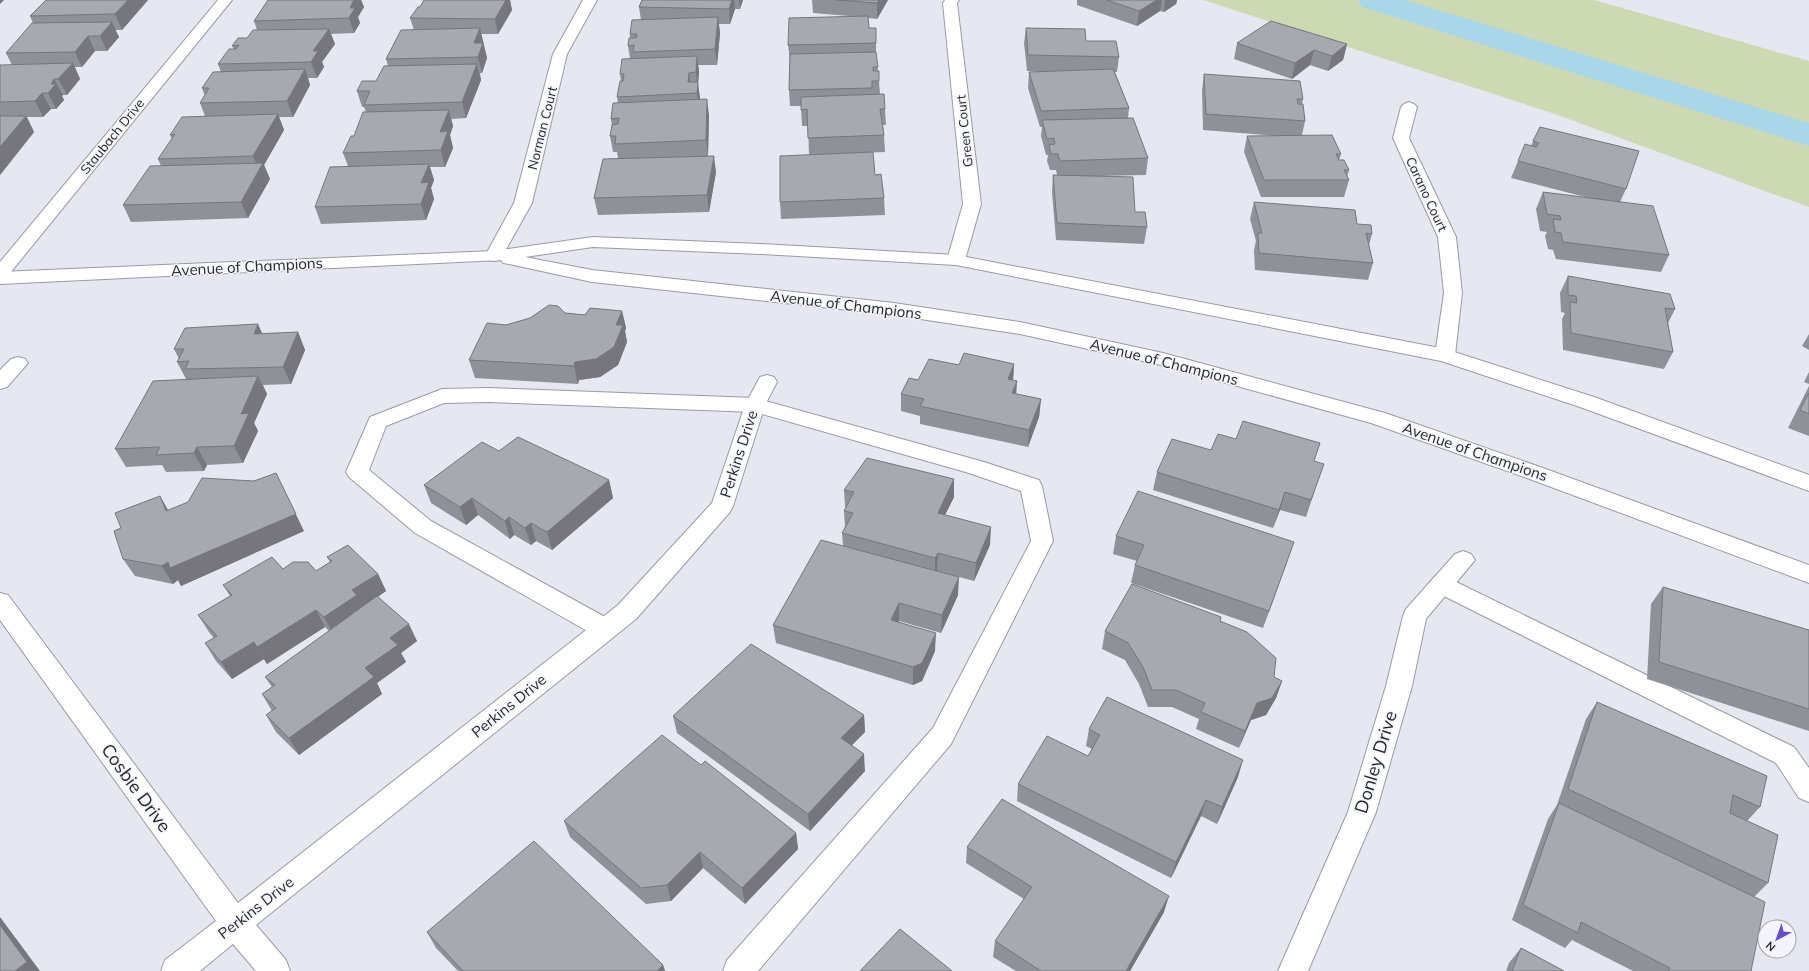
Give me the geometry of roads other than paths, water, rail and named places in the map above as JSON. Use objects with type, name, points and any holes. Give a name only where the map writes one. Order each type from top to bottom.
[{"type":"street","name":"Staubach Drive","points":[[0,274],[225,0]]},
{"type":"street","name":"Norman Court","points":[[494,256],[523,203],[560,54],[590,0]]},
{"type":"street","name":"Green Court","points":[[952,0],[950,3],[972,204],[956,260]]},
{"type":"street","name":"Carano Court","points":[[1408,107],[1402,138],[1447,237],[1453,293],[1445,355]]},
{"type":"street","name":"Avenue of Champions","points":[[0,278],[494,256],[593,242],[760,249],[956,260],[1445,355],[1586,402],[1809,483]]},
{"type":"street","name":"Avenue of Champions","points":[[494,256],[592,276],[894,309],[1020,328],[1163,360],[1378,418],[1534,472],[1809,574]]},
{"type":"street","points":[[0,382],[18,363]]},
{"type":"street","name":"Perkins Drive","points":[[176,971],[627,612],[722,506],[755,405],[767,382]]},
{"type":"street","points":[[605,629],[423,527],[357,472],[377,422],[442,396],[489,395],[755,405],[976,466],[1031,486],[1042,541],[942,736],[738,971]]},
{"type":"street","name":"Donley Drive","points":[[1293,971],[1362,812],[1399,686],[1415,616],[1464,560]]},
{"type":"street","points":[[1442,585],[1785,755],[1809,790]]},
{"type":"street","name":"Cosbie Drive","points":[[0,602],[236,924],[275,971]]},
{"type":"waterway","points":[[1373,0],[1809,135]]}]
